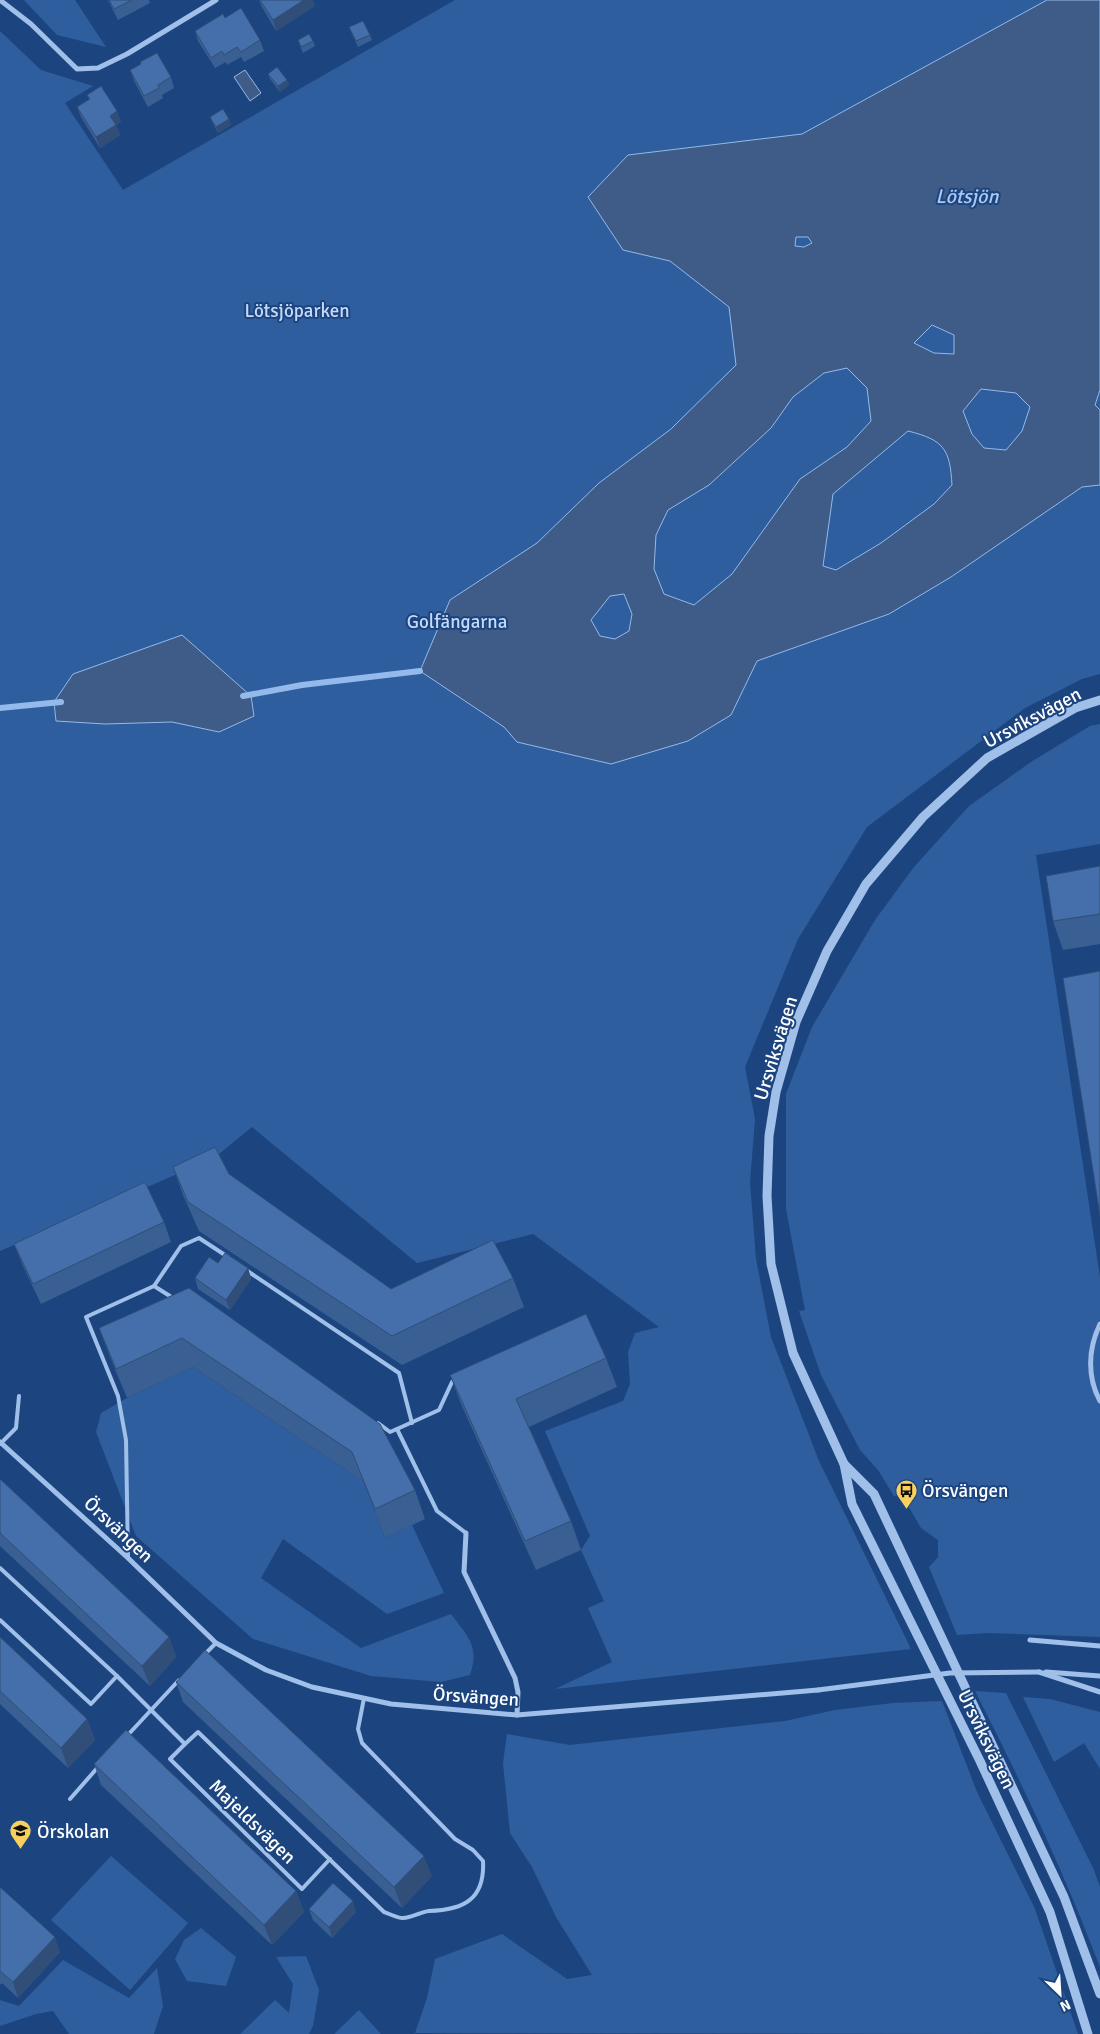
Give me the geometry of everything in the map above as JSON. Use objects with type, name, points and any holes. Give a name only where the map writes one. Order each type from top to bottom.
[{"type":"street","points":[[0,0],[31,24],[77,69],[98,68],[127,54],[216,0]]},
{"type":"street","name":"Ursviksvägen","points":[[1088,2034],[1050,1912],[980,1761],[852,1504],[844,1464],[794,1353],[771,1264],[767,1196],[769,1136],[776,1092],[796,1022],[827,951],[866,884],[923,817],[987,758],[1075,708],[1100,700]]},
{"type":"street","points":[[1100,1324],[1090,1350],[1092,1386],[1100,1401]]},
{"type":"street","name":"Örsvängen","points":[[0,1443],[128,1558],[216,1643],[266,1670],[312,1687],[391,1704],[517,1715],[818,1690],[950,1673],[1039,1672],[1100,1676]]},
{"type":"street","name":"Ursviksvägen","points":[[844,1464],[874,1494],[1064,1897],[1100,1994]]},
{"type":"street","points":[[466,1533],[464,1572],[515,1678],[518,1692],[517,1715]]},
{"type":"street","points":[[1030,1640],[1100,1646]]},
{"type":"street","name":"Örsvängen","points":[[1039,1672],[1100,1692]]},
{"type":"lane","points":[[128,1558],[126,1440],[118,1396],[86,1317],[154,1286],[181,1246],[199,1238],[230,1259]]},
{"type":"lane","points":[[238,1264],[399,1373],[412,1423]]},
{"type":"lane","points":[[154,1286],[178,1301]]},
{"type":"lane","points":[[374,1421],[390,1432],[439,1410],[452,1382],[461,1378]]},
{"type":"lane","points":[[0,1443],[16,1428],[19,1396]]},
{"type":"lane","points":[[397,1429],[437,1511],[466,1533]]},
{"type":"lane","points":[[0,1568],[117,1676],[185,1744]]},
{"type":"lane","points":[[0,1620],[91,1704],[117,1676]]},
{"type":"lane","points":[[201,1658],[216,1643]]},
{"type":"lane","points":[[120,1743],[184,1675]]},
{"type":"lane","name":"Majeldsvägen","points":[[330,1859],[302,1889],[170,1760],[198,1732],[330,1859],[384,1912],[402,1918],[428,1911],[444,1912],[473,1898],[481,1886],[483,1861],[472,1850],[455,1839],[362,1743],[358,1730],[364,1698]]},
{"type":"lane","points":[[70,1799],[102,1764]]},
{"type":"green space","points":[[24,0],[75,0],[106,47],[57,35]]},
{"type":"green space","name":"Golfängarna","points":[[455,0],[1100,0],[1100,674],[1082,679],[1025,708],[867,827],[798,939],[745,1067],[755,1119],[750,1182],[756,1259],[771,1337],[819,1461],[911,1649],[555,1689],[612,1662],[588,1608],[604,1601],[581,1550],[590,1536],[545,1431],[623,1401],[630,1384],[628,1352],[635,1333],[659,1327],[533,1234],[417,1263],[252,1127],[214,1158],[0,1251],[0,31],[41,70],[93,86],[65,103],[123,190]]},
{"type":"green space","points":[[1100,724],[1100,844],[1036,855],[1100,1277],[1100,1637],[989,1633],[957,1635],[929,1567],[938,1557],[938,1540],[921,1528],[902,1495],[894,1496],[878,1470],[860,1450],[821,1375],[799,1311],[805,1310],[786,1209],[786,1094],[812,1027],[875,920],[914,867],[969,806],[1031,762],[1090,726]]},
{"type":"green space","points":[[193,1367],[363,1481],[385,1538],[412,1525],[444,1593],[387,1614],[283,1539],[261,1578],[361,1648],[451,1614],[471,1642],[474,1656],[470,1675],[441,1682],[371,1676],[253,1639],[136,1536],[96,1432],[101,1413],[127,1398]]},
{"type":"green space","points":[[975,1691],[1006,1693],[1094,1870],[1100,1887],[1100,1967],[1072,1896],[1041,1827]]},
{"type":"green space","points":[[1023,1697],[1050,1699],[1100,1712],[1100,1769],[1084,1743],[1054,1762]]},
{"type":"green space","points":[[942,1701],[977,1792],[1035,1909],[1078,2034],[415,2033],[427,1998],[435,1959],[502,1934],[567,1979],[592,1975],[556,1917],[532,1867],[510,1833],[503,1763],[507,1734],[570,1745],[785,1721],[835,1710],[893,1703]]},
{"type":"green space","points":[[111,1856],[188,1923],[130,1990],[51,1920]]},
{"type":"green space","points":[[201,1928],[236,1957],[226,1986],[187,1981],[175,1959],[184,1940]]},
{"type":"green space","points":[[306,1956],[319,1990],[313,2026],[309,2034],[240,2034],[275,2000],[289,2013],[293,1984],[276,1957]]},
{"type":"green space","points":[[63,1960],[129,1998],[157,1968],[163,2006],[154,2034],[69,2034],[53,2011],[36,2014],[0,2026],[0,2000],[19,2006]]},
{"type":"green space","points":[[359,2010],[381,2034],[334,2034]]},
{"type":"water","name":"Lötsjön","points":[[1047,0],[1100,0],[1100,390],[1095,405],[1100,410],[1100,485],[1082,487],[951,577],[889,614],[757,661],[731,715],[688,741],[611,764],[517,742],[504,727],[420,671],[450,600],[537,543],[599,483],[671,429],[736,365],[729,307],[670,261],[623,250],[588,197],[628,155],[802,134]],"holes":[[[796,237],[808,237],[812,243],[804,247],[795,246]],[[932,325],[954,335],[954,354],[934,353],[914,343]],[[847,368],[867,388],[871,421],[847,447],[800,479],[732,574],[694,605],[664,594],[654,569],[656,535],[668,510],[709,485],[771,428],[793,397],[824,373]],[[981,389],[1016,393],[1030,407],[1022,431],[1006,450],[984,448],[972,434],[963,411]],[[908,431],[930,438],[943,448],[947,454],[952,485],[934,504],[881,543],[836,570],[823,566],[833,494]],[[624,594],[632,614],[629,631],[615,639],[600,636],[591,620],[610,596]]]},
{"type":"water","points":[[245,70],[261,93],[250,101],[234,77]]},
{"type":"water","points":[[182,635],[251,696],[254,716],[219,732],[172,722],[105,724],[56,721],[54,702],[73,674]]},
{"type":"building","points":[[109,0],[132,0],[114,9]]},
{"type":"building","points":[[260,0],[304,0],[273,20]]},
{"type":"building","points":[[241,8],[260,40],[241,52],[237,47],[224,55],[222,51],[211,58],[195,31],[223,14],[225,18]]},
{"type":"building","points":[[363,21],[370,35],[356,41],[349,27]]},
{"type":"building","points":[[309,34],[313,41],[301,47],[298,40]]},
{"type":"building","points":[[157,53],[171,77],[158,85],[159,88],[144,96],[130,70]]},
{"type":"building","points":[[277,67],[287,80],[278,86],[268,74]]},
{"type":"building","points":[[101,86],[117,111],[110,116],[116,125],[96,137],[77,107],[90,99],[87,95]]},
{"type":"building","points":[[223,109],[229,119],[216,127],[210,117]]},
{"type":"building","points":[[1100,866],[1100,914],[1053,921],[1046,876]]},
{"type":"building","points":[[1100,971],[1100,1216],[1063,978]]},
{"type":"building","points":[[215,1147],[229,1174],[391,1289],[493,1240],[513,1278],[392,1336],[188,1202],[173,1167]]},
{"type":"building","points":[[145,1182],[164,1222],[33,1284],[14,1244]]},
{"type":"building","points":[[225,1253],[248,1268],[226,1300],[195,1278],[209,1257],[218,1263]]},
{"type":"building","points":[[189,1288],[380,1424],[415,1490],[375,1509],[352,1452],[182,1338],[116,1369],[99,1328]]},
{"type":"building","points":[[586,1314],[606,1358],[516,1399],[571,1521],[525,1541],[450,1375]]},
{"type":"building","points":[[0,1479],[169,1637],[142,1666],[0,1533]]},
{"type":"building","points":[[0,1637],[87,1719],[61,1748],[0,1691]]},
{"type":"building","points":[[205,1650],[424,1856],[394,1887],[176,1682]]},
{"type":"building","points":[[126,1730],[296,1891],[264,1925],[94,1764]]},
{"type":"building","points":[[333,1883],[353,1901],[329,1927],[309,1909]]},
{"type":"building","points":[[0,1887],[55,1937],[13,1982],[0,1971]]},
{"type":"waterway","points":[[243,696],[302,685],[420,671]]},
{"type":"waterway","points":[[0,708],[61,702]]},
{"type":"place","name":"Örsvängen","points":[[906,1509]]},
{"type":"place","name":"Örskolan","points":[[21,1850]]},
{"type":"park label","name":"Lötsjöparken","points":[[297,310]]}]
